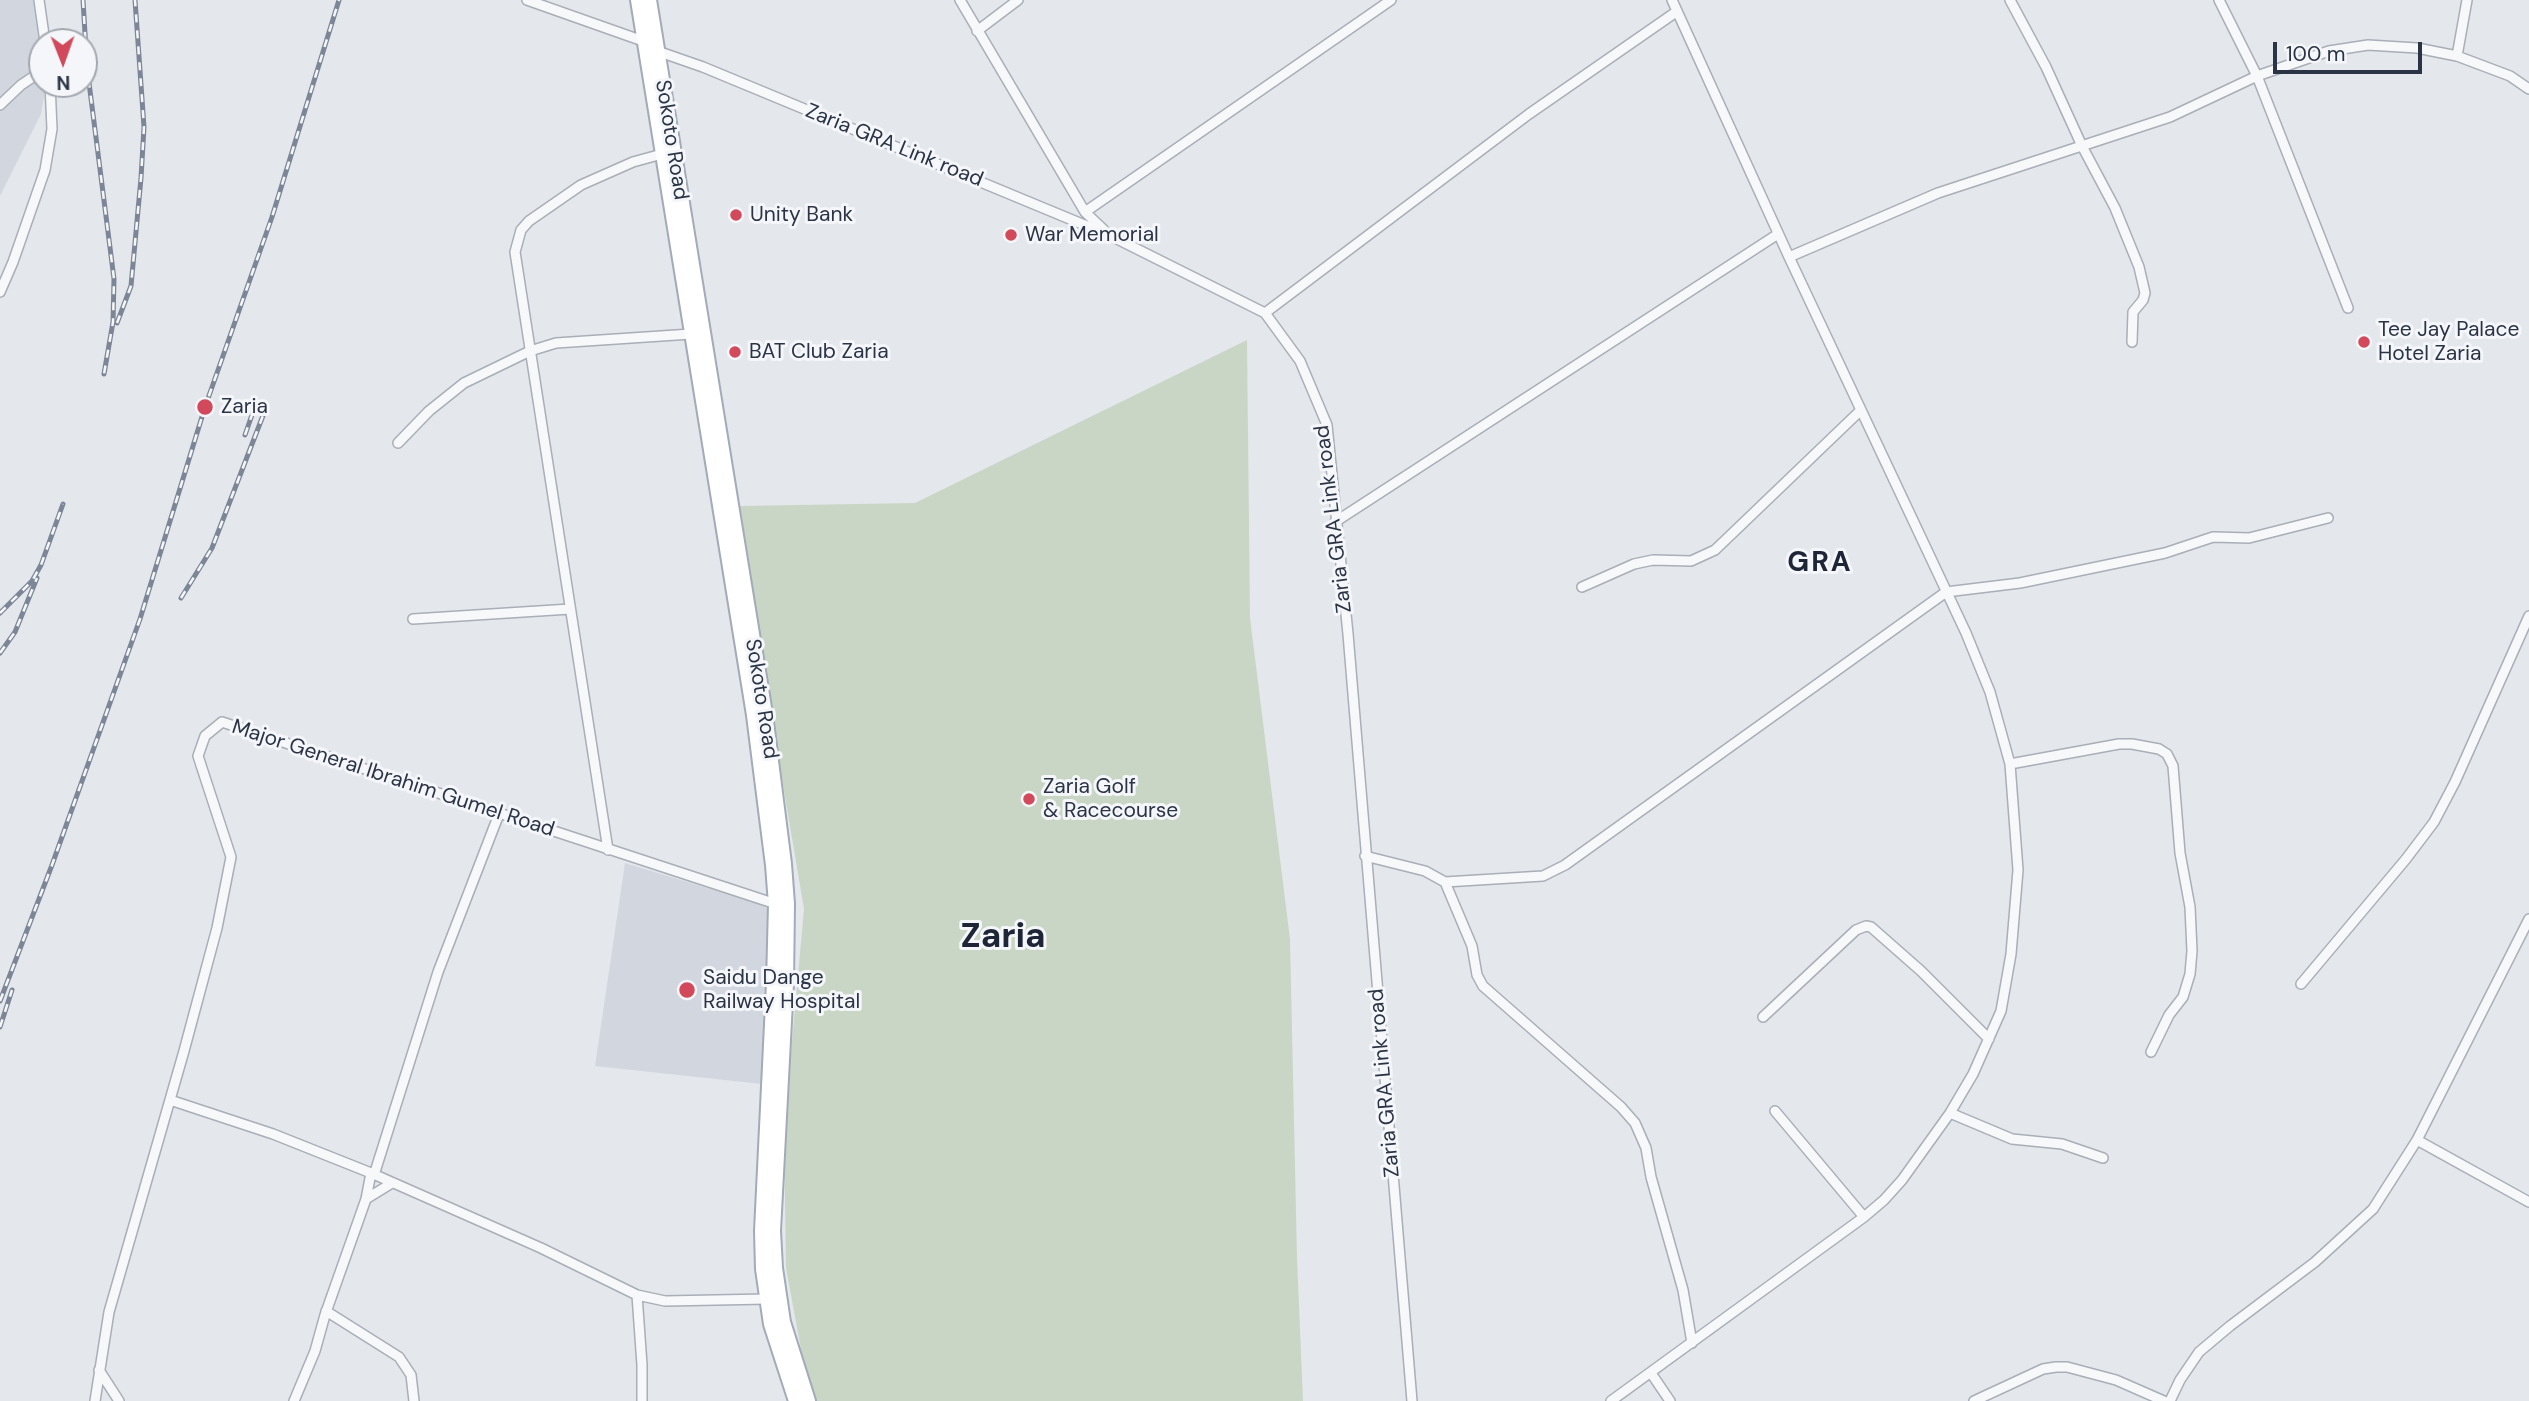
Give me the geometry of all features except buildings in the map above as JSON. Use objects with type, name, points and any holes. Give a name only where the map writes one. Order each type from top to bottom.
[{"type":"main road","name":"Sokoto Road","points":[[638,0],[754,715],[773,865],[776,904],[762,1194],[763,1269],[779,1352],[796,1401]]},
{"type":"main road","name":"Sokoto Road","points":[[649,0],[765,714],[785,864],[788,904],[786,983],[773,1231],[778,1298],[808,1401]]},
{"type":"street","points":[[40,0],[43,28]]},
{"type":"street","points":[[527,0],[643,41]]},
{"type":"street","points":[[960,0],[1084,212],[1111,236]]},
{"type":"street","points":[[978,31],[1018,0]]},
{"type":"street","points":[[1084,212],[1391,0]]},
{"type":"street","points":[[1611,1401],[1864,1217],[1902,1180],[1950,1113],[1973,1074],[2001,1012],[2011,954],[2018,870],[2010,764],[1990,692],[1672,0]]},
{"type":"street","points":[[2010,0],[2115,208],[2143,284],[2143,300],[2133,312],[2132,342]]},
{"type":"street","points":[[2219,0],[2257,76],[2348,308]]},
{"type":"street","points":[[2457,56],[2467,0]]},
{"type":"street","points":[[1265,313],[1529,114],[1676,12]]},
{"type":"street","points":[[1789,257],[1938,193],[2170,117],[2257,76],[2329,51],[2368,45],[2392,45],[2457,56],[2510,76],[2529,89]]},
{"type":"street","name":"Zaria GRA Link road","points":[[657,51],[703,67],[1111,236],[1265,313],[1300,361],[1326,425],[1348,634],[1412,1401]]},
{"type":"street","points":[[0,105],[28,80]]},
{"type":"street","points":[[0,292],[45,170],[52,130],[51,98]]},
{"type":"street","points":[[608,850],[515,252],[521,230],[546,208],[581,185],[633,162],[662,154]]},
{"type":"street","points":[[1335,522],[1778,234]]},
{"type":"street","points":[[398,443],[429,411],[464,383],[530,351],[555,343],[691,334]]},
{"type":"street","points":[[1582,587],[1634,564],[1653,560],[1691,561],[1715,550],[1861,410]]},
{"type":"street","points":[[1365,856],[1425,871],[1445,882],[1544,876],[1564,865],[1946,592],[2020,583],[2165,553],[2213,537],[2249,538],[2328,518]]},
{"type":"street","points":[[413,619],[570,609]]},
{"type":"street","points":[[2301,984],[2434,822],[2455,782],[2529,616]]},
{"type":"street","name":"Major General Ibrahim Gumel Road","points":[[170,1100],[217,928],[232,857],[198,756],[205,736],[222,722],[776,904]]},
{"type":"street","points":[[2010,764],[2119,744],[2132,744],[2159,749],[2167,754],[2173,766],[2180,853],[2190,907],[2192,951],[2190,974],[2183,997],[2169,1015],[2151,1052]]},
{"type":"street","points":[[294,1401],[315,1351],[438,972],[499,814]]},
{"type":"street","points":[[1445,882],[1472,946],[1477,975],[1483,985],[1621,1107],[1635,1123],[1646,1147],[1651,1177],[1683,1290],[1692,1343]]},
{"type":"street","points":[[2171,1401],[2180,1380],[2199,1352],[2315,1262],[2373,1209],[2417,1140],[2529,919]]},
{"type":"street","points":[[1763,1017],[1856,930],[1867,926],[1921,971],[1989,1039]]},
{"type":"street","points":[[94,1401],[109,1312],[170,1100],[273,1134],[372,1174],[541,1248],[637,1295],[665,1301],[767,1299]]},
{"type":"street","points":[[1774,1111],[1864,1217]]},
{"type":"street","points":[[1950,1113],[2012,1139],[2062,1144],[2103,1158]]},
{"type":"street","points":[[2417,1140],[2529,1202]]},
{"type":"street","points":[[366,1199],[392,1183]]},
{"type":"street","points":[[637,1295],[642,1401]]},
{"type":"street","points":[[326,1311],[399,1357],[411,1375],[414,1401]]},
{"type":"street","points":[[1974,1401],[2043,1369],[2056,1367],[2116,1380],[2164,1401]]},
{"type":"street","points":[[99,1370],[119,1401]]},
{"type":"street","points":[[1651,1373],[1670,1401]]},
{"type":"shaded area","points":[[0,0],[38,0],[41,28],[28,28],[28,98],[44,98],[41,114],[0,196]]},
{"type":"shaded area","name":"Saidu Dange Railway Hospital","points":[[625,863],[763,905],[773,914],[762,1084],[595,1066]]},
{"type":"green space","name":"Zaria Golf & Racecourse","points":[[1247,340],[1250,618],[1290,939],[1303,1401],[815,1401],[807,1382],[786,1268],[784,1130],[804,909],[767,690],[740,506],[915,503]]},
{"type":"railway","points":[[83,0],[87,67],[114,279],[113,322],[104,374]]},
{"type":"railway","points":[[117,323],[131,286],[144,127],[135,0]]},
{"type":"railway","points":[[0,1001],[140,619],[205,407],[272,217],[339,0]]},
{"type":"railway","points":[[245,435],[254,409]]},
{"type":"railway","points":[[181,598],[212,548],[264,413]]},
{"type":"railway","points":[[0,613],[32,581],[41,565],[63,504]]},
{"type":"railway","points":[[0,653],[15,632],[37,578]]},
{"type":"railway","points":[[0,1027],[12,990]]},
{"type":"place","name":"Unity Bank","points":[[736,215]]},
{"type":"place","name":"War Memorial","points":[[1011,235]]},
{"type":"place","name":"Tee Jay Palace Hotel Zaria","points":[[2364,342]]},
{"type":"place","name":"BAT Club Zaria","points":[[735,352]]},
{"type":"place","name":"Zaria","points":[[205,407]]},
{"type":"place","name":"Zaria Golf & Racecourse","points":[[1029,799]]},
{"type":"place","name":"Saidu Dange Railway Hospital","points":[[687,990]]},
{"type":"district","name":"GRA","points":[[1820,564]]},
{"type":"district","name":"Zaria","points":[[1003,938]]}]
